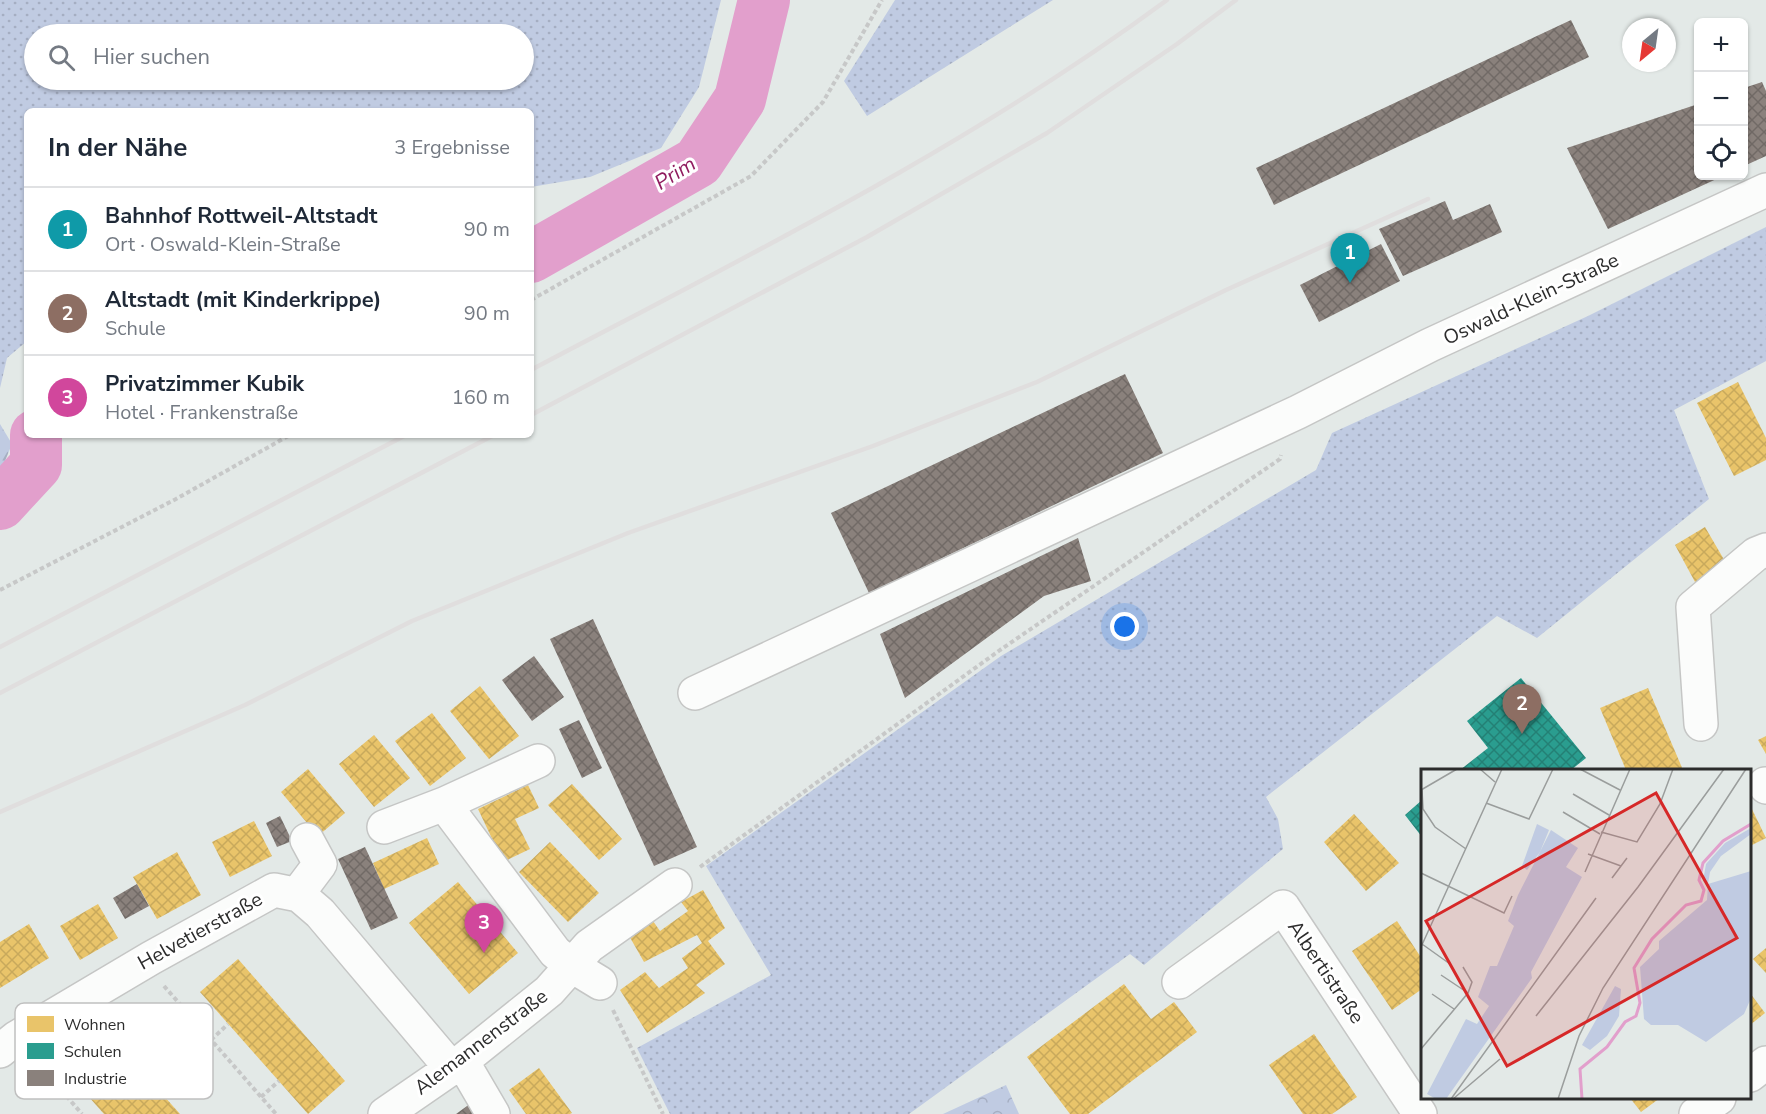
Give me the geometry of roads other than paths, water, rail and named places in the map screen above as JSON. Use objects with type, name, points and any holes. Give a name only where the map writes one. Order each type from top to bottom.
[{"type":"street","name":"Oswald-Klein-Straße","points":[[695,693],[1298,412],[1430,345],[1766,190]]},
{"type":"street","points":[[1701,724],[1693,607],[1763,559]]},
{"type":"street","points":[[384,827],[444,804],[538,761]]},
{"type":"street","points":[[444,804],[555,952],[572,966],[600,983]]},
{"type":"street","points":[[302,888],[320,864],[307,840]]},
{"type":"street","name":"Alemannenstraße","points":[[385,1114],[456,1064],[549,991],[589,946],[675,885]]},
{"type":"street","name":"Helvetierstraße","points":[[77,1003],[151,958],[274,890],[299,895],[320,913],[456,1064],[494,1114]]},
{"type":"street","name":"Albertistraße","points":[[1179,982],[1283,906],[1420,1114]]},
{"type":"street","points":[[1751,1074],[1766,1063]]},
{"type":"street","points":[[1696,1114],[1718,1099]]},
{"type":"waterway","name":"Prim","points":[[534,255],[698,162],[740,99],[764,0]]},
{"type":"waterway","name":"Prim","points":[[0,504],[36,465],[36,438]]},
{"type":"railway","points":[[534,368],[775,241],[936,151],[1092,53],[1167,0]]},
{"type":"railway","points":[[534,413],[867,237],[1047,133],[1177,44],[1236,0]]},
{"type":"railway","points":[[0,812],[245,705],[412,621],[628,533],[873,446],[1037,382],[1226,290],[1428,199]]},
{"type":"railway","points":[[0,647],[400,438]]},
{"type":"railway","points":[[0,693],[488,438]]},
{"type":"place","name":"Bahnhof Rottweil-Altstadt","points":[[1350,283]]},
{"type":"place","name":"Altstadt (mit Kinderkrippe)","points":[[1522,734]]},
{"type":"place","name":"Privatzimmer Kubik","points":[[484,953]]}]
